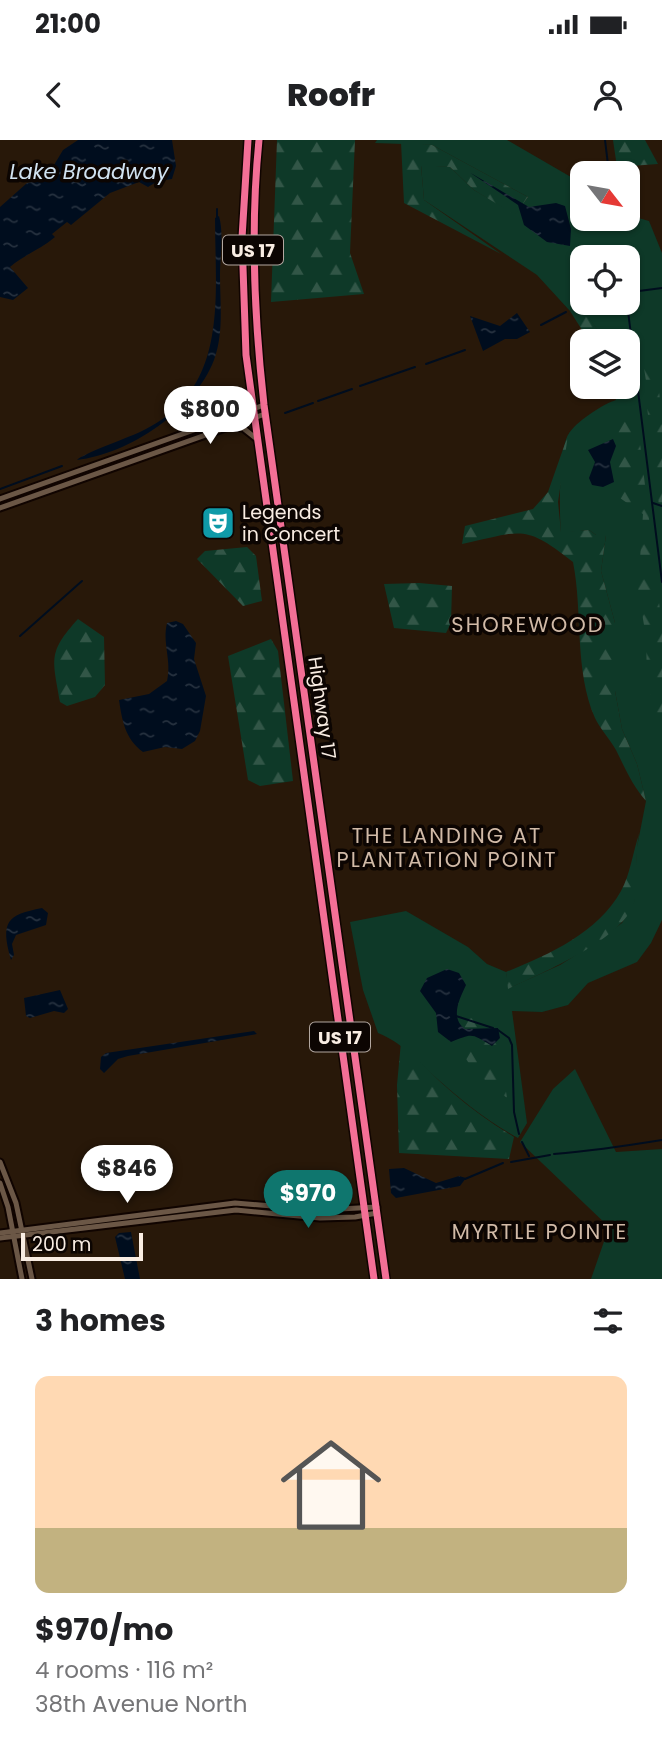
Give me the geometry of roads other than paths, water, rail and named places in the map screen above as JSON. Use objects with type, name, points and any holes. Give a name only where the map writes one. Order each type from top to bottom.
[{"type":"highway","name":"Highway 17","points":[[248,140],[242,277],[246,355],[374,1279]]},
{"type":"highway","name":"Highway 17","points":[[259,140],[253,262],[254,313],[265,414],[386,1279]]},
{"type":"main road","points":[[0,508],[224,426],[254,413],[264,405]]},
{"type":"main road","points":[[0,499],[254,413],[265,414]]},
{"type":"main road","points":[[224,426],[243,428],[258,440]]},
{"type":"main road","points":[[0,1162],[12,1188],[32,1279]]},
{"type":"main road","points":[[0,1183],[22,1279]]},
{"type":"main road","points":[[0,1236],[235,1203],[321,1210],[377,1210]]},
{"type":"water","name":"Lake Broadway","points":[[78,140],[172,140],[176,166],[172,179],[158,181],[148,187],[139,182],[110,193],[71,225],[67,222],[52,234],[55,237],[10,267],[28,288],[13,300],[0,297],[0,207],[27,183],[43,178],[63,150]]},
{"type":"water","points":[[469,172],[529,207],[556,203],[565,206],[571,231],[570,246],[547,242],[524,225],[518,205]]},
{"type":"water","points":[[219,216],[222,238],[220,329],[214,360],[205,378],[176,412],[138,439],[118,449],[77,460],[140,432],[169,414],[190,393],[203,368],[211,340],[216,280],[215,218]]},
{"type":"water","points":[[517,313],[530,332],[517,339],[505,339],[483,351],[470,316],[500,326]]},
{"type":"water","points":[[613,439],[616,446],[610,462],[614,482],[603,487],[592,485],[589,478],[595,462],[588,450]]},
{"type":"water","points":[[176,621],[183,624],[196,643],[194,659],[206,696],[200,731],[195,741],[182,749],[165,747],[143,752],[128,735],[119,700],[149,694],[167,681],[167,623]]},
{"type":"water","points":[[42,908],[48,913],[46,925],[16,935],[12,944],[14,955],[11,960],[6,936],[9,922],[21,914]]},
{"type":"water","points":[[447,969],[459,973],[466,985],[457,1008],[460,1025],[465,1029],[498,1028],[500,1038],[492,1046],[472,1036],[451,1042],[438,1032],[436,1013],[420,991],[427,978]]},
{"type":"water","points":[[60,990],[68,1009],[64,1013],[54,1011],[30,1018],[26,1016],[24,998]]},
{"type":"water","points":[[254,1031],[257,1034],[128,1056],[118,1059],[104,1073],[100,1069],[101,1057],[106,1053]]},
{"type":"water","points":[[404,1168],[436,1183],[459,1176],[466,1178],[460,1186],[396,1198],[391,1193],[389,1169]]},
{"type":"water","points":[[131,1232],[140,1279],[125,1279],[115,1237],[119,1233]]},
{"type":"waterway","points":[[605,140],[608,161]]},
{"type":"waterway","points":[[217,209],[217,218]]},
{"type":"waterway","points":[[640,291],[662,288]]},
{"type":"waterway","points":[[541,325],[566,312]]},
{"type":"waterway","points":[[629,315],[662,582]]},
{"type":"waterway","points":[[426,364],[465,350]]},
{"type":"waterway","points":[[360,386],[415,367]]},
{"type":"waterway","points":[[318,401],[352,389]]},
{"type":"waterway","points":[[285,413],[313,403]]},
{"type":"waterway","points":[[0,489],[62,466]]},
{"type":"waterway","points":[[653,503],[662,506]]},
{"type":"waterway","points":[[20,636],[82,581]]},
{"type":"waterway","points":[[456,1016],[493,1028]]},
{"type":"waterway","points":[[498,1030],[509,1038],[512,1045],[514,1112],[519,1134]]},
{"type":"waterway","points":[[554,1154],[662,1140]]},
{"type":"waterway","points":[[522,1142],[529,1156]]},
{"type":"waterway","points":[[511,1162],[550,1155]]},
{"type":"waterway","points":[[465,1179],[503,1163]]},
{"type":"place","name":"Legends in Concert","points":[[218,523]]},
{"type":"district","name":"SHOREWOOD","points":[[528,624]]},
{"type":"district","name":"THE LANDING AT PLANTATION POINT","points":[[447,847]]},
{"type":"district","name":"MYRTLE POINTE","points":[[540,1231]]}]
